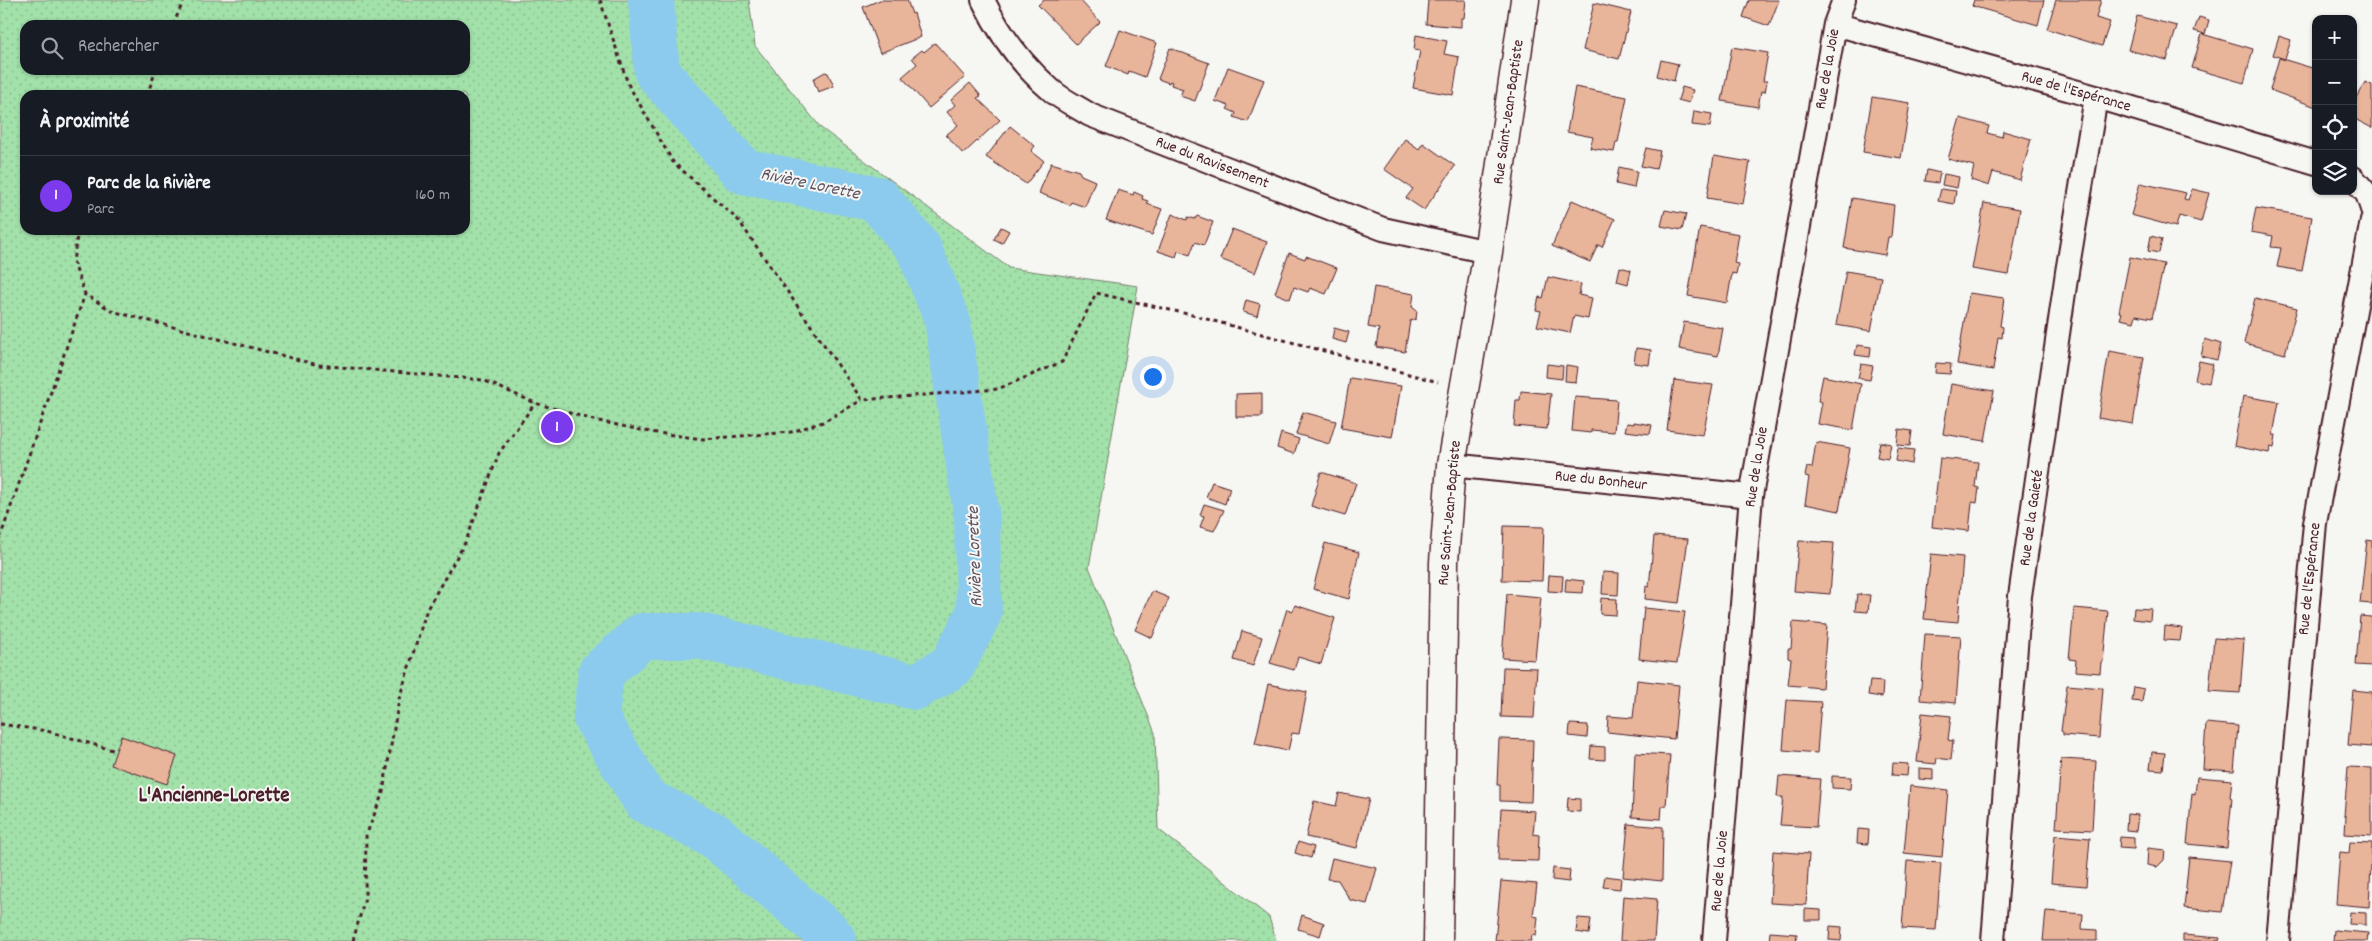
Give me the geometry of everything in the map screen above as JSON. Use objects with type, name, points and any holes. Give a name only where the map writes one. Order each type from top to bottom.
[{"type":"street","name":"Rue du Ravissement","points":[[983,0],[994,22],[1024,62],[1051,90],[1090,115],[1383,229],[1488,252]]},
{"type":"street","name":"Rue Saint-Jean-Baptiste","points":[[1438,941],[1444,562],[1451,465],[1488,252],[1525,0]]},
{"type":"street","name":"Rue de la Joie","points":[[1714,941],[1750,496],[1835,24],[1844,0]]},
{"type":"street","name":"Rue de l'Espérance","points":[[1835,24],[2096,97],[2312,162]]},
{"type":"street","name":"Rue de la Gaieté","points":[[1993,941],[2020,596],[2067,272],[2096,97]]},
{"type":"street","points":[[2357,183],[2367,194],[2372,209]]},
{"type":"street","name":"Rue de l'Espérance","points":[[2278,941],[2315,523],[2372,220]]},
{"type":"street","name":"Rue du Bonheur","points":[[1451,465],[1750,496]]},
{"type":"path","points":[[175,20],[184,0]]},
{"type":"path","points":[[600,0],[628,84],[673,162],[739,222],[862,400]]},
{"type":"path","points":[[148,90],[154,75]]},
{"type":"path","points":[[77,235],[73,261],[85,294],[112,311],[318,365],[483,380],[535,403],[650,432],[703,439],[791,432],[823,422],[862,400],[998,389],[1062,362],[1096,293],[1192,315],[1465,389]]},
{"type":"path","points":[[0,538],[85,294]]},
{"type":"path","points":[[352,941],[365,898],[366,836],[383,792],[399,699],[427,609],[466,541],[499,453],[535,403]]},
{"type":"path","points":[[0,724],[47,732],[116,751]]},
{"type":"green space","points":[[0,0],[749,0],[755,46],[821,128],[1009,268],[1138,286],[1089,567],[1155,733],[1158,829],[1269,917],[1276,941],[0,941]]},
{"type":"building","points":[[880,0],[907,0],[912,14],[914,13],[921,37],[880,53],[863,7]]},
{"type":"building","points":[[1044,0],[1080,0],[1100,22],[1076,44],[1038,5]]},
{"type":"building","points":[[1428,0],[1466,0],[1464,18],[1461,18],[1461,27],[1426,24]]},
{"type":"building","points":[[1749,0],[1779,0],[1769,26],[1743,17]]},
{"type":"building","points":[[1974,0],[2044,0],[2038,25],[1972,6]]},
{"type":"building","points":[[2056,0],[2101,0],[2096,18],[2110,22],[2102,46],[2047,29]]},
{"type":"building","points":[[1594,3],[1631,12],[1619,59],[1583,50]]},
{"type":"building","points":[[2137,16],[2177,26],[2167,60],[2128,50]]},
{"type":"building","points":[[2199,17],[2209,20],[2205,34],[2194,31]]},
{"type":"building","points":[[1120,30],[1157,43],[1145,77],[1129,71],[1128,75],[1106,66]]},
{"type":"building","points":[[2202,34],[2253,49],[2244,83],[2192,68]]},
{"type":"building","points":[[1416,35],[1447,41],[1444,54],[1459,57],[1453,95],[1413,88],[1420,51],[1414,50]]},
{"type":"building","points":[[2279,36],[2291,40],[2285,59],[2273,55]]},
{"type":"building","points":[[935,43],[965,77],[929,108],[902,77],[917,64],[912,58],[922,50],[924,52]]},
{"type":"building","points":[[1732,47],[1768,53],[1763,81],[1767,81],[1765,92],[1761,91],[1758,107],[1722,101]]},
{"type":"building","points":[[1170,48],[1209,63],[1195,101],[1180,96],[1183,89],[1171,85],[1172,82],[1170,81],[1169,83],[1158,79]]},
{"type":"building","points":[[2279,58],[2312,68],[2312,106],[2270,90]]},
{"type":"building","points":[[1661,60],[1678,64],[1674,81],[1657,76]]},
{"type":"building","points":[[1228,67],[1264,80],[1248,122],[1234,117],[1236,113],[1227,109],[1229,106],[1215,101]]},
{"type":"building","points":[[825,72],[828,73],[834,86],[818,92],[813,79]]},
{"type":"building","points":[[2365,82],[2372,85],[2372,128],[2357,120],[2357,96]]},
{"type":"building","points":[[970,83],[981,96],[977,98],[1000,120],[963,154],[946,135],[958,125],[947,112],[955,105],[951,100]]},
{"type":"building","points":[[1575,87],[1627,97],[1618,142],[1616,142],[1614,152],[1590,148],[1593,137],[1567,132]]},
{"type":"building","points":[[1682,87],[1693,90],[1689,103],[1678,100]]},
{"type":"building","points":[[1872,97],[1910,103],[1901,158],[1863,152]]},
{"type":"building","points":[[1694,111],[1712,114],[1710,127],[1692,125]]},
{"type":"building","points":[[1960,118],[1989,126],[1987,133],[2002,137],[2003,131],[2031,139],[2020,180],[1993,172],[1989,186],[1971,180],[1974,166],[1948,159]]},
{"type":"building","points":[[1010,126],[1035,146],[1031,151],[1044,161],[1026,184],[986,157]]},
{"type":"building","points":[[1405,139],[1419,149],[1423,143],[1455,166],[1424,210],[1406,198],[1413,189],[1384,169]]},
{"type":"building","points":[[1646,148],[1660,151],[1656,169],[1641,166]]},
{"type":"building","points":[[1714,156],[1750,162],[1743,204],[1707,198]]},
{"type":"building","points":[[1051,163],[1079,171],[1081,175],[1095,181],[1085,207],[1071,202],[1070,205],[1039,193]]},
{"type":"building","points":[[1619,167],[1637,171],[1634,188],[1616,184]]},
{"type":"building","points":[[1927,170],[1940,173],[1938,183],[1925,181]]},
{"type":"building","points":[[1944,174],[1959,177],[1957,188],[1942,185]]},
{"type":"building","points":[[2140,183],[2186,193],[2184,199],[2188,200],[2192,189],[2209,193],[2201,222],[2179,216],[2176,227],[2131,215]]},
{"type":"building","points":[[1941,189],[1956,191],[1954,204],[1938,201]]},
{"type":"building","points":[[1118,190],[1133,195],[1134,192],[1143,196],[1142,199],[1148,201],[1147,204],[1162,209],[1152,235],[1106,220]]},
{"type":"building","points":[[1852,198],[1894,205],[1891,237],[1888,237],[1885,255],[1844,248]]},
{"type":"building","points":[[1572,200],[1615,219],[1602,247],[1598,245],[1590,262],[1552,246]]},
{"type":"building","points":[[1984,203],[2020,209],[2009,275],[1972,269]]},
{"type":"building","points":[[2256,208],[2312,217],[2302,271],[2277,267],[2281,248],[2271,247],[2273,236],[2251,232]]},
{"type":"building","points":[[1665,210],[1686,214],[1682,230],[1661,226]]},
{"type":"building","points":[[1172,214],[1187,220],[1188,217],[1195,219],[1197,216],[1213,222],[1204,245],[1195,242],[1190,255],[1178,251],[1176,257],[1158,251]]},
{"type":"building","points":[[1001,227],[1009,231],[1002,243],[994,239]]},
{"type":"building","points":[[1700,227],[1739,234],[1734,263],[1738,264],[1736,274],[1732,273],[1727,303],[1688,296]]},
{"type":"building","points":[[1232,229],[1267,242],[1255,273],[1220,259]]},
{"type":"building","points":[[2151,236],[2162,239],[2159,253],[2148,251]]},
{"type":"building","points":[[1289,253],[1305,259],[1306,256],[1337,268],[1326,294],[1310,288],[1308,292],[1294,287],[1290,299],[1275,293]]},
{"type":"building","points":[[2130,257],[2164,264],[2152,318],[2136,315],[2134,322],[2120,319],[2122,313],[2119,312]]},
{"type":"building","points":[[1620,267],[1631,270],[1628,284],[1617,281]]},
{"type":"building","points":[[1846,271],[1881,277],[1871,331],[1836,325]]},
{"type":"building","points":[[1548,277],[1581,284],[1579,295],[1592,298],[1588,319],[1574,316],[1570,333],[1537,326],[1541,311],[1536,310],[1539,297],[1543,298]]},
{"type":"building","points":[[1374,287],[1414,294],[1412,307],[1417,311],[1416,319],[1410,321],[1405,352],[1376,347],[1379,329],[1368,327]]},
{"type":"building","points":[[1969,293],[2004,298],[2000,326],[2003,327],[2002,338],[1998,337],[1993,370],[1957,364]]},
{"type":"building","points":[[2255,298],[2297,308],[2285,354],[2244,343]]},
{"type":"building","points":[[1246,300],[1260,304],[1257,316],[1243,312]]},
{"type":"building","points":[[1684,322],[1723,328],[1718,356],[1679,349]]},
{"type":"building","points":[[1334,328],[1349,332],[1346,343],[1332,339]]},
{"type":"building","points":[[2205,339],[2221,344],[2217,360],[2201,356]]},
{"type":"building","points":[[1857,345],[1871,347],[1870,357],[1855,355]]},
{"type":"building","points":[[1636,348],[1651,350],[1649,365],[1634,363]]},
{"type":"building","points":[[2109,351],[2144,357],[2133,424],[2098,418]]},
{"type":"building","points":[[2199,361],[2213,364],[2209,383],[2195,380]]},
{"type":"building","points":[[1936,363],[1951,364],[1950,374],[1935,373]]},
{"type":"building","points":[[1547,364],[1563,366],[1562,379],[1546,377]]},
{"type":"building","points":[[1861,364],[1873,366],[1870,380],[1858,378]]},
{"type":"building","points":[[1566,365],[1578,367],[1576,382],[1565,381]]},
{"type":"building","points":[[1823,376],[1861,384],[1853,430],[1818,424],[1822,402],[1818,401]]},
{"type":"building","points":[[1350,378],[1401,386],[1392,437],[1341,428]]},
{"type":"building","points":[[1674,380],[1713,385],[1703,435],[1667,430]]},
{"type":"building","points":[[1951,384],[1994,391],[1985,441],[1943,434]]},
{"type":"building","points":[[1521,391],[1551,394],[1547,429],[1514,426],[1516,400],[1520,400]]},
{"type":"building","points":[[1262,393],[1262,417],[1236,417],[1236,394]]},
{"type":"building","points":[[2243,396],[2279,402],[2273,435],[2276,435],[2274,448],[2270,447],[2269,453],[2234,446]]},
{"type":"building","points":[[1575,397],[1617,400],[1614,432],[1591,430],[1591,433],[1572,431]]},
{"type":"building","points":[[1303,412],[1336,421],[1329,444],[1296,434]]},
{"type":"building","points":[[1634,422],[1652,425],[1650,434],[1625,431],[1627,423],[1634,424]]},
{"type":"building","points":[[1899,429],[1912,431],[1910,446],[1897,445]]},
{"type":"building","points":[[1281,433],[1299,439],[1294,454],[1277,448]]},
{"type":"building","points":[[1816,442],[1850,448],[1839,511],[1805,504],[1809,477],[1805,476],[1807,467],[1812,468]]},
{"type":"building","points":[[1880,442],[1891,444],[1888,459],[1877,457]]},
{"type":"building","points":[[1898,448],[1914,450],[1912,464],[1896,461]]},
{"type":"building","points":[[1940,458],[1978,462],[1975,487],[1979,488],[1977,503],[1972,502],[1969,531],[1932,527]]},
{"type":"building","points":[[1321,472],[1356,483],[1345,516],[1311,506]]},
{"type":"building","points":[[1212,482],[1230,488],[1225,504],[1206,497]]},
{"type":"building","points":[[1204,504],[1224,510],[1214,531],[1200,527],[1204,516],[1200,515]]},
{"type":"building","points":[[1504,526],[1544,527],[1542,581],[1502,580]]},
{"type":"building","points":[[1654,536],[1688,539],[1679,603],[1645,599],[1646,586],[1649,587]]},
{"type":"building","points":[[2367,540],[2372,541],[2372,604],[2360,603]]},
{"type":"building","points":[[1799,541],[1834,543],[1830,594],[1794,591]]},
{"type":"building","points":[[1325,543],[1359,552],[1349,599],[1313,589]]},
{"type":"building","points":[[1931,554],[1963,557],[1958,622],[1924,619]]},
{"type":"building","points":[[1603,572],[1619,573],[1618,595],[1602,594]]},
{"type":"building","points":[[1549,575],[1563,576],[1562,592],[1548,591]]},
{"type":"building","points":[[1566,579],[1584,581],[1583,593],[1565,592]]},
{"type":"building","points":[[1152,591],[1169,598],[1152,638],[1135,630]]},
{"type":"building","points":[[1507,594],[1541,597],[1535,660],[1502,658]]},
{"type":"building","points":[[1857,594],[1870,595],[1868,612],[1855,611]]},
{"type":"building","points":[[1601,598],[1617,599],[1616,615],[1600,614]]},
{"type":"building","points":[[1295,605],[1335,618],[1321,664],[1298,657],[1294,670],[1270,663],[1287,609],[1293,611]]},
{"type":"building","points":[[1644,608],[1685,612],[1677,663],[1639,659]]},
{"type":"building","points":[[2074,608],[2108,611],[2103,662],[2101,662],[2100,673],[2075,671],[2076,660],[2069,659]]},
{"type":"building","points":[[2134,608],[2151,609],[2150,621],[2133,619]]},
{"type":"building","points":[[2360,616],[2372,617],[2372,666],[2356,665]]},
{"type":"building","points":[[1793,622],[1827,625],[1822,688],[1788,685],[1791,659],[1788,658],[1788,649],[1791,649]]},
{"type":"building","points":[[2165,626],[2182,628],[2180,641],[2164,640]]},
{"type":"building","points":[[1242,631],[1262,637],[1253,666],[1234,660]]},
{"type":"building","points":[[1925,634],[1961,636],[1956,703],[1920,700]]},
{"type":"building","points":[[2214,638],[2244,640],[2240,693],[2209,691]]},
{"type":"building","points":[[1503,667],[1537,668],[1534,718],[1501,717]]},
{"type":"building","points":[[1637,680],[1679,685],[1674,739],[1607,732],[1608,716],[1633,718]]},
{"type":"building","points":[[1870,681],[1883,682],[1882,697],[1868,695]]},
{"type":"building","points":[[1268,684],[1307,692],[1299,734],[1292,733],[1288,751],[1255,744]]},
{"type":"building","points":[[2067,685],[2103,688],[2099,738],[2063,735],[2061,731]]},
{"type":"building","points":[[2134,687],[2144,689],[2142,702],[2132,701]]},
{"type":"building","points":[[2353,690],[2372,692],[2372,747],[2348,745]]},
{"type":"building","points":[[1787,700],[1821,702],[1817,753],[1783,750]]},
{"type":"building","points":[[1922,713],[1951,716],[1948,740],[1953,741],[1951,760],[1937,758],[1936,764],[1917,762]]},
{"type":"building","points":[[2206,723],[2238,726],[2234,771],[2203,769]]},
{"type":"building","points":[[1570,724],[1588,725],[1587,738],[1569,736]]},
{"type":"building","points":[[121,736],[177,756],[167,784],[111,765]]},
{"type":"building","points":[[1499,739],[1533,740],[1531,802],[1500,801],[1500,785],[1497,785]]},
{"type":"building","points":[[1591,746],[1605,747],[1605,760],[1590,759]]},
{"type":"building","points":[[2152,752],[2165,753],[2163,770],[2150,769]]},
{"type":"building","points":[[1635,753],[1670,755],[1666,806],[1662,806],[1661,819],[1632,817]]},
{"type":"building","points":[[2061,759],[2096,761],[2092,830],[2056,828]]},
{"type":"building","points":[[1893,763],[1908,764],[1907,776],[1892,775]]},
{"type":"building","points":[[2348,767],[2372,768],[2372,836],[2345,834],[2346,816],[2344,816]]},
{"type":"building","points":[[1919,768],[1933,769],[1933,780],[1919,779]]},
{"type":"building","points":[[1779,776],[1820,779],[1816,827],[1780,825],[1783,797],[1777,797]]},
{"type":"building","points":[[1832,776],[1851,777],[1850,789],[1832,788]]},
{"type":"building","points":[[2197,777],[2232,780],[2227,848],[2187,844],[2192,793],[2195,794]]},
{"type":"building","points":[[1910,786],[1948,790],[1942,857],[1904,853]]},
{"type":"building","points":[[1339,793],[1369,799],[1357,848],[1306,837],[1314,801],[1336,806]]},
{"type":"building","points":[[1568,798],[1580,799],[1580,812],[1567,811]]},
{"type":"building","points":[[1501,809],[1535,811],[1533,834],[1539,835],[1538,861],[1498,860]]},
{"type":"building","points":[[2127,814],[2138,815],[2136,831],[2126,830]]},
{"type":"building","points":[[1628,824],[1663,827],[1662,881],[1623,877]]},
{"type":"building","points":[[1858,829],[1869,830],[1868,844],[1857,843]]},
{"type":"building","points":[[2055,835],[2090,838],[2086,886],[2051,883]]},
{"type":"building","points":[[2120,837],[2134,838],[2134,849],[2119,848]]},
{"type":"building","points":[[1298,842],[1314,847],[1311,858],[1295,853]]},
{"type":"building","points":[[2350,842],[2372,843],[2369,907],[2336,904],[2340,852],[2349,853]]},
{"type":"building","points":[[2148,848],[2165,850],[2164,860],[2157,867],[2147,865]]},
{"type":"building","points":[[1773,851],[1809,854],[1806,905],[1770,903]]},
{"type":"building","points":[[2189,857],[2230,861],[2222,912],[2184,908]]},
{"type":"building","points":[[1332,858],[1377,868],[1367,904],[1350,900],[1338,880],[1327,879]]},
{"type":"building","points":[[1907,861],[1941,863],[1936,930],[1902,928]]},
{"type":"building","points":[[1553,868],[1570,870],[1569,882],[1552,880]]},
{"type":"building","points":[[1605,876],[1621,878],[1620,889],[1603,887]]},
{"type":"building","points":[[1501,881],[1537,884],[1533,916],[1538,917],[1536,936],[1532,935],[1531,941],[1495,941]]},
{"type":"building","points":[[1623,896],[1657,899],[1654,941],[1620,941]]},
{"type":"building","points":[[1805,909],[1821,910],[1821,920],[1805,920]]},
{"type":"building","points":[[2046,911],[2083,914],[2082,929],[2097,930],[2097,941],[2043,941]]},
{"type":"building","points":[[2350,912],[2366,913],[2366,925],[2349,924]]},
{"type":"building","points":[[1302,915],[1324,923],[1320,936],[1298,929]]},
{"type":"building","points":[[1578,918],[1591,919],[1589,934],[1576,932]]},
{"type":"building","points":[[1830,926],[1842,927],[1841,941],[1829,940]]},
{"type":"building","points":[[2334,930],[2368,933],[2367,941],[2333,941]]},
{"type":"building","points":[[1770,932],[1797,934],[1796,941],[1769,941]]},
{"type":"building","points":[[2183,935],[2220,938],[2219,941],[2183,941]]},
{"type":"waterway","name":"Rivière Lorette","points":[[651,0],[657,72],[743,171],[877,199],[918,247],[947,319],[977,518],[979,613],[952,666],[916,687],[699,636],[642,636],[601,672],[596,718],[645,800],[715,836],[827,932],[834,941]]},
{"type":"place","name":"Parc de la Rivière","points":[[557,427]]},
{"type":"district","name":"L'Ancienne-Lorette","points":[[214,797]]}]
